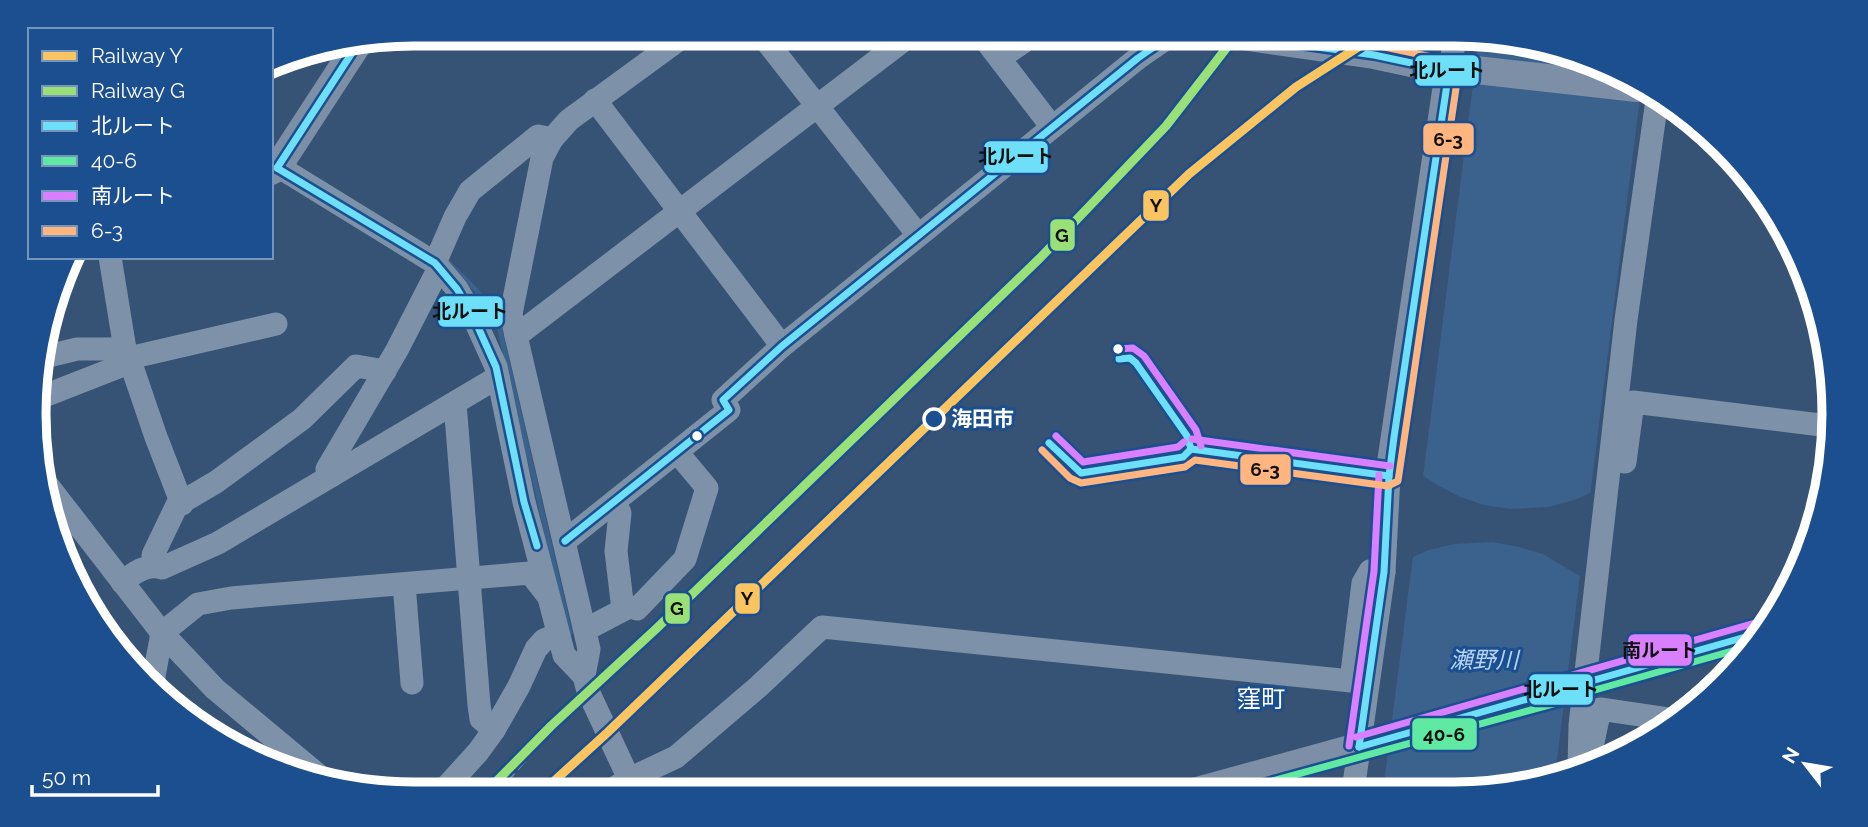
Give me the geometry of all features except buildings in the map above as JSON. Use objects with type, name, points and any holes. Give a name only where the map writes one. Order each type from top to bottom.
[{"type":"main road","points":[[1330,46],[1458,70],[1623,87]]},
{"type":"main road","points":[[273,167],[344,53]]},
{"type":"main road","points":[[1191,449],[1389,476],[1458,70]]},
{"type":"main road","points":[[1230,782],[1747,637]]},
{"type":"street","points":[[122,582],[135,572],[154,566],[162,568],[218,543],[455,403],[506,366],[516,336],[511,314],[542,158],[552,139],[569,120],[670,46]]},
{"type":"street","points":[[770,46],[918,234]]},
{"type":"street","points":[[516,336],[896,46]]},
{"type":"street","points":[[990,46],[1052,127]]},
{"type":"street","points":[[1000,58],[1017,46]]},
{"type":"street","points":[[154,675],[162,633],[198,604],[231,598],[469,578],[547,547],[615,503],[729,410],[723,400],[782,346],[918,234],[1155,46]]},
{"type":"street","points":[[1457,46],[1458,70]]},
{"type":"street","points":[[595,100],[782,346]]},
{"type":"street","points":[[1621,499],[1619,450],[1626,320],[1656,106]]},
{"type":"street","points":[[331,476],[327,469],[385,371],[470,191],[538,136],[552,139]]},
{"type":"street","points":[[273,167],[438,260],[506,366],[547,547],[551,599],[558,634],[564,655],[584,676]]},
{"type":"street","points":[[110,259],[128,356],[182,503]]},
{"type":"street","points":[[46,395],[128,356],[276,324]]},
{"type":"street","points":[[51,355],[77,349],[128,356]]},
{"type":"street","points":[[154,566],[156,546],[177,505],[216,482],[302,419],[356,366],[385,371]]},
{"type":"street","points":[[1578,760],[1573,687],[1619,450],[1633,402],[1822,425]]},
{"type":"street","points":[[455,403],[479,705],[481,719],[494,730]]},
{"type":"street","points":[[585,630],[623,610],[631,607],[637,609],[685,559],[707,488],[677,452]]},
{"type":"street","points":[[1356,782],[1369,744],[1384,572],[1389,476]]},
{"type":"street","points":[[55,496],[162,633],[215,689],[307,766]]},
{"type":"street","points":[[615,503],[620,513],[616,551],[623,610]]},
{"type":"street","points":[[547,547],[585,630],[589,649],[584,676],[588,691],[631,782]]},
{"type":"street","points":[[642,782],[676,757],[758,687],[822,627],[1351,681],[1363,583],[1370,571],[1384,572]]},
{"type":"street","points":[[404,584],[412,683]]},
{"type":"street","points":[[451,782],[494,730],[536,649],[544,640],[558,634]]},
{"type":"street","points":[[1591,755],[1600,709],[1661,718]]},
{"type":"water","name":"瀬野川","points":[[1478,46],[1550,58],[1617,83],[1640,96],[1556,767],[1479,781],[1384,782]]},
{"type":"pier","points":[[1419,473],[1460,497],[1484,505],[1510,509],[1549,507],[1593,492],[1583,578],[1543,554],[1493,542],[1454,544],[1408,559]]},
{"type":"waterway","points":[[449,263],[476,290],[498,322],[570,633]]},
{"type":"railway","points":[[505,782],[571,707]]},
{"type":"rail line","name":"G","points":[[496,782],[1040,258],[1166,126],[1228,46]]},
{"type":"rail line","name":"Y","points":[[553,782],[1189,174],[1296,87],[1360,46]]},
{"type":"transit line","name":"北ルート","points":[[565,541],[729,410],[723,400],[782,346],[1155,46]]},
{"type":"transit line","name":"北ルート","points":[[1311,46],[1374,55],[1449,71]]},
{"type":"transit line","name":"6-3","points":[[1042,450],[1070,478],[1081,483],[1185,467],[1195,460],[1388,486],[1398,481],[1459,68],[1451,61],[1380,46]]},
{"type":"transit line","name":"北ルート","points":[[277,168],[353,51]]},
{"type":"transit line","name":"北ルート","points":[[1359,747],[1384,572],[1389,476],[1394,437],[1449,71]]},
{"type":"transit line","name":"北ルート","points":[[277,168],[435,263],[457,289],[473,316],[496,367],[524,502],[537,546]]},
{"type":"transit line","name":"南ルート","points":[[1118,349],[1133,348],[1144,356],[1196,430],[1201,446]]},
{"type":"transit line","name":"北ルート","points":[[1119,359],[1130,358],[1136,363],[1187,436],[1191,449]]},
{"type":"transit line","name":"南ルート","points":[[1056,436],[1083,462],[1178,447],[1184,442]]},
{"type":"transit line","name":"南ルート","points":[[1192,439],[1390,466]]},
{"type":"transit line","name":"北ルート","points":[[1049,443],[1081,473],[1183,457],[1191,449]]},
{"type":"transit line","name":"北ルート","points":[[1191,449],[1389,476]]},
{"type":"transit line","name":"南ルート","points":[[1349,746],[1374,571],[1379,475]]},
{"type":"transit line","name":"南ルート","points":[[1356,737],[1757,622]]},
{"type":"transit line","name":"北ルート","points":[[1359,747],[1747,637]]},
{"type":"transit line","name":"40-6","points":[[1269,782],[1564,701],[1736,650]]},
{"type":"place","name":"海田市","points":[[934,419]]},
{"type":"district","name":"窪町","points":[[1261,699]]}]
